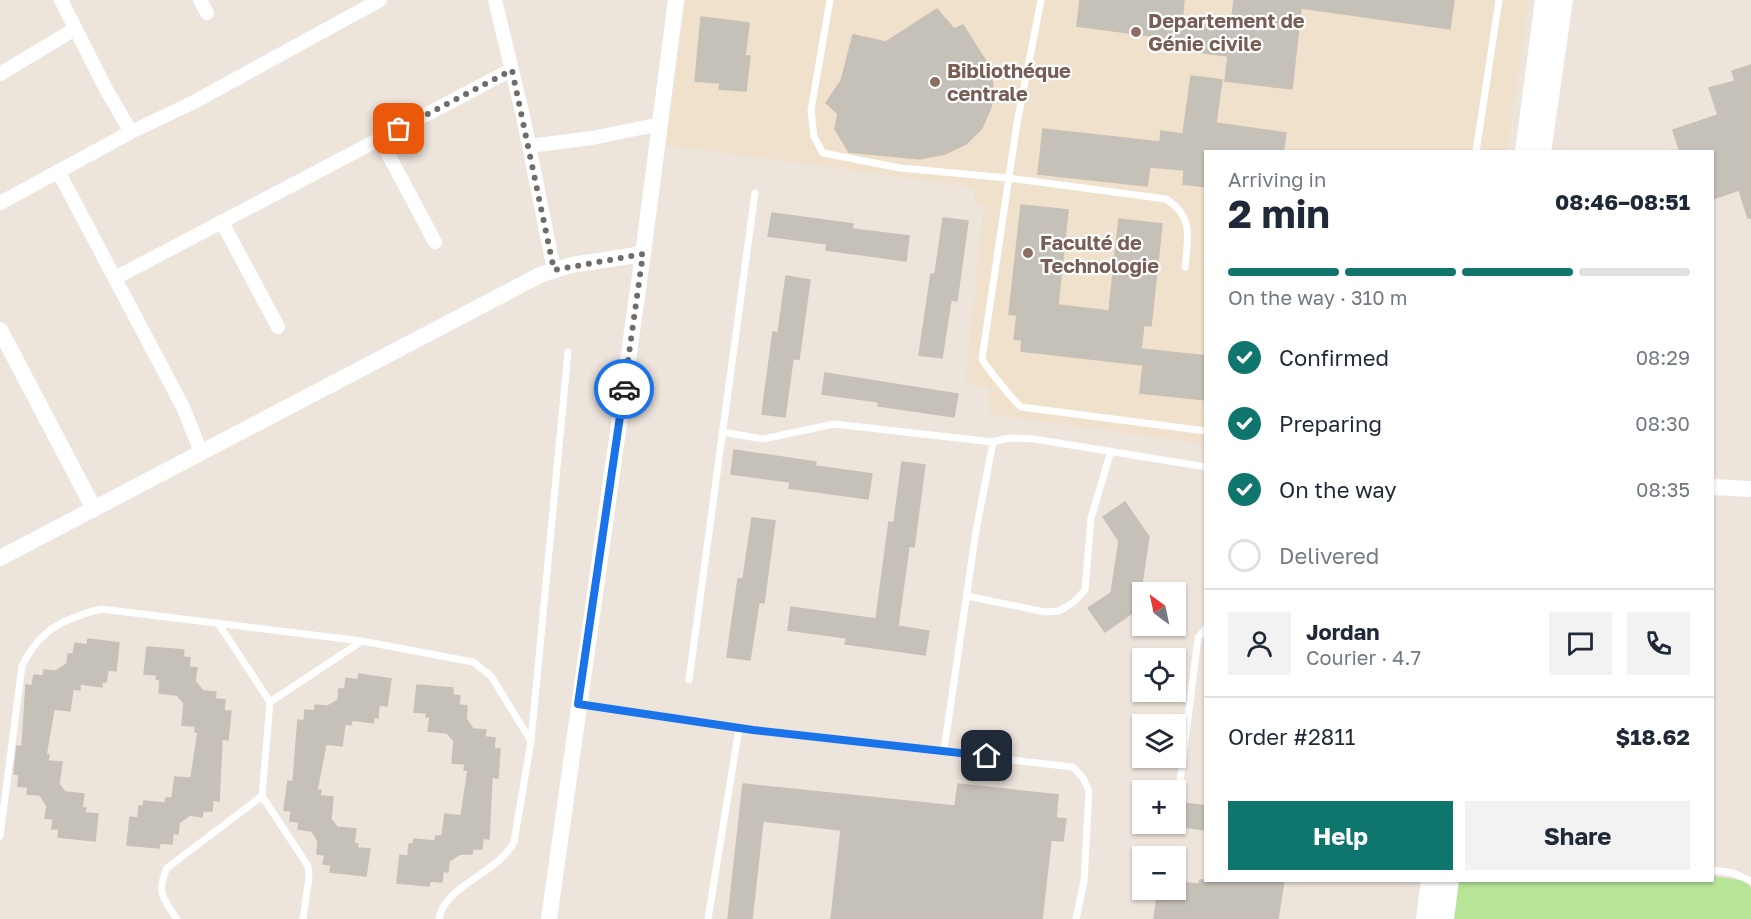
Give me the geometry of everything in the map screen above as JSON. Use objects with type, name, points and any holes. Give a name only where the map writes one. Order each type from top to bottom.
[{"type":"main road","points":[[1525,150],[1545,0]]},
{"type":"main road","points":[[1541,150],[1563,0]]},
{"type":"main road","points":[[1426,919],[1431,882]]},
{"type":"main road","points":[[1444,919],[1449,882]]},
{"type":"street","points":[[61,0],[131,132]]},
{"type":"street","points":[[200,0],[207,13]]},
{"type":"street","points":[[0,203],[131,132],[194,102],[380,0]]},
{"type":"street","points":[[495,0],[529,146],[554,270]]},
{"type":"street","points":[[549,919],[661,124],[676,0]]},
{"type":"street","points":[[0,74],[75,29]]},
{"type":"street","points":[[115,278],[512,70]]},
{"type":"street","points":[[529,146],[592,138],[661,124]]},
{"type":"street","points":[[380,139],[435,242]]},
{"type":"street","points":[[58,171],[183,407],[201,453]]},
{"type":"street","points":[[222,222],[278,327]]},
{"type":"street","points":[[0,558],[522,284],[554,270],[643,254]]},
{"type":"street","points":[[0,330],[94,509]]},
{"type":"street","points":[[1714,487],[1751,489]]},
{"type":"lane","points":[[830,0],[811,110],[814,137],[823,153],[900,168],[1008,178],[1166,199],[1181,209],[1189,231],[1185,267]]},
{"type":"lane","points":[[1036,0],[1041,0],[1008,178],[982,359],[987,369],[996,375],[1014,400],[1022,406],[1204,432]]},
{"type":"lane","points":[[1476,150],[1499,0]]},
{"type":"lane","points":[[689,680],[755,193]]},
{"type":"lane","points":[[439,919],[440,911],[451,897],[508,854],[514,842],[531,741],[568,352]]},
{"type":"lane","points":[[722,432],[763,439],[834,424],[993,442],[1009,438],[1034,439],[1204,466]]},
{"type":"lane","points":[[944,750],[993,442]]},
{"type":"lane","points":[[967,596],[1045,612],[1059,610],[1074,603],[1085,590],[1091,518],[1112,451]]},
{"type":"lane","points":[[0,836],[22,666],[32,645],[71,617],[101,609],[362,641],[473,662],[483,667],[531,741]]},
{"type":"lane","points":[[218,623],[270,702],[262,796],[308,866],[309,878],[303,919]]},
{"type":"lane","points":[[1180,780],[1198,638],[1204,630]]},
{"type":"lane","points":[[270,702],[362,641]]},
{"type":"lane","points":[[578,704],[739,728],[944,750],[1073,767],[1083,778],[1089,791],[1084,881],[1076,919]]},
{"type":"lane","points":[[708,919],[739,728]]},
{"type":"lane","points":[[177,919],[164,900],[160,884],[167,868],[262,796]]},
{"type":"lane","points":[[1714,870],[1733,873],[1751,880]]},
{"type":"shaded area","points":[[686,0],[1529,0],[1507,150],[1204,150],[1204,444],[989,414],[990,387],[965,383],[984,208],[974,204],[975,189],[940,182],[666,145]]},
{"type":"green space","points":[[1714,876],[1746,881],[1751,888],[1751,919],[1452,919],[1458,882],[1714,882]]},
{"type":"building","points":[[1080,0],[1184,0],[1182,21],[1231,28],[1234,0],[1454,0],[1450,29],[1301,8],[1292,89],[1225,81],[1228,56],[1181,50],[1182,40],[1077,26]]},
{"type":"building","points":[[937,9],[954,29],[963,25],[987,63],[993,85],[991,107],[982,128],[966,144],[945,154],[920,159],[849,152],[835,129],[838,114],[826,103],[841,81],[853,35],[886,42]]},
{"type":"building","points":[[701,17],[749,23],[745,56],[750,56],[746,91],[719,89],[720,83],[695,81]]},
{"type":"building","points":[[1751,65],[1751,218],[1748,218],[1739,190],[1714,199],[1714,150],[1679,150],[1673,130],[1718,115],[1709,88],[1735,81],[1732,71]]},
{"type":"building","points":[[1191,76],[1222,80],[1216,123],[1286,133],[1283,150],[1204,150],[1204,187],[1183,184],[1184,170],[1150,167],[1147,186],[1038,174],[1043,129],[1160,142],[1161,131],[1183,134]]},
{"type":"building","points":[[1021,205],[1068,210],[1058,305],[1109,311],[1119,219],[1162,224],[1151,326],[1144,325],[1141,349],[1204,356],[1204,400],[1140,393],[1143,365],[1021,351],[1022,340],[1014,339],[1017,315],[1009,314]]},
{"type":"building","points":[[772,213],[853,224],[852,229],[909,236],[906,261],[826,250],[827,244],[768,236]]},
{"type":"building","points":[[943,218],[968,221],[957,301],[951,300],[942,358],[919,355],[931,274],[935,274]]},
{"type":"building","points":[[786,276],[810,280],[799,359],[793,359],[785,417],[762,414],[773,332],[778,333]]},
{"type":"building","points":[[825,373],[958,394],[954,417],[878,406],[879,402],[822,394]]},
{"type":"building","points":[[734,450],[816,462],[815,466],[872,474],[868,499],[789,488],[790,482],[731,474]]},
{"type":"building","points":[[902,462],[925,465],[914,547],[909,546],[898,626],[929,631],[925,655],[845,644],[847,638],[788,630],[791,607],[876,619],[889,522],[894,523]]},
{"type":"building","points":[[1125,502],[1149,537],[1142,582],[1132,582],[1132,613],[1105,632],[1088,608],[1111,593],[1119,541],[1103,517]]},
{"type":"building","points":[[752,518],[775,521],[764,603],[759,602],[750,660],[727,657],[738,579],[743,579]]},
{"type":"building","points":[[88,639],[119,643],[116,671],[108,670],[106,682],[102,682],[102,687],[80,684],[80,690],[73,689],[70,711],[54,709],[46,755],[49,755],[48,761],[62,762],[59,784],[65,792],[84,794],[82,808],[86,808],[85,813],[98,814],[95,841],[58,837],[59,829],[52,829],[53,819],[45,818],[47,806],[40,795],[27,794],[28,787],[18,786],[19,775],[14,774],[17,746],[22,747],[26,685],[32,686],[34,675],[43,676],[44,670],[56,671],[67,664],[68,654],[73,654],[75,643],[87,645]]},
{"type":"building","points":[[147,647],[184,650],[183,657],[190,658],[189,667],[197,668],[195,681],[203,691],[216,692],[215,699],[225,700],[224,711],[231,711],[228,740],[222,739],[219,801],[213,800],[212,811],[203,811],[202,817],[190,815],[179,823],[178,834],[173,833],[172,844],[160,843],[159,848],[127,845],[130,817],[138,818],[139,806],[143,806],[144,801],[165,803],[166,798],[172,798],[175,777],[191,778],[198,732],[195,732],[195,726],[182,725],[184,703],[177,695],[159,693],[160,680],[156,679],[157,675],[144,674]]},
{"type":"building","points":[[359,674],[391,679],[387,706],[379,705],[378,718],[374,717],[373,723],[352,720],[351,725],[345,724],[342,746],[326,744],[317,790],[321,790],[320,796],[333,797],[331,819],[337,827],[356,829],[354,843],[358,844],[357,848],[370,849],[366,876],[330,872],[331,865],[323,864],[325,855],[317,854],[318,841],[312,831],[298,829],[299,822],[290,821],[291,811],[284,810],[288,781],[293,782],[298,720],[304,721],[305,710],[315,711],[315,705],[328,706],[338,700],[339,689],[345,689],[346,678],[358,680]]},
{"type":"building","points":[[417,685],[453,688],[453,695],[460,696],[459,705],[467,706],[466,719],[473,729],[486,730],[485,737],[495,738],[494,749],[500,749],[498,778],[492,777],[489,839],[483,838],[482,849],[473,849],[472,854],[460,854],[449,861],[448,872],[443,871],[442,882],[430,881],[429,886],[397,883],[400,855],[408,856],[409,844],[413,844],[414,839],[435,841],[436,836],[442,836],[445,814],[461,816],[468,770],[464,770],[465,764],[452,763],[454,741],[447,733],[428,731],[430,717],[426,717],[427,713],[414,712]]},
{"type":"building","points":[[743,784],[955,806],[958,784],[1058,795],[1056,818],[1066,819],[1063,841],[1051,840],[1042,919],[831,919],[841,830],[763,821],[752,919],[728,919]]},
{"type":"building","points":[[1186,803],[1204,806],[1204,830],[1186,827]]},
{"type":"building","points":[[1200,880],[1204,882],[1284,882],[1278,919],[1154,919],[1157,900],[1186,900],[1186,883],[1199,884]]},
{"type":"way so far","points":[[399,129],[512,70],[554,270],[571,265],[643,254],[624,389]]},
{"type":"place","name":"Departement de Génie civile","points":[[1136,32]]},
{"type":"place","name":"Bibliothéque centrale","points":[[935,82]]},
{"type":"place","name":"Faculté de Technologie","points":[[1028,253]]},
{"type":"route","points":[[624,389],[578,704],[753,730],[987,756]]}]
